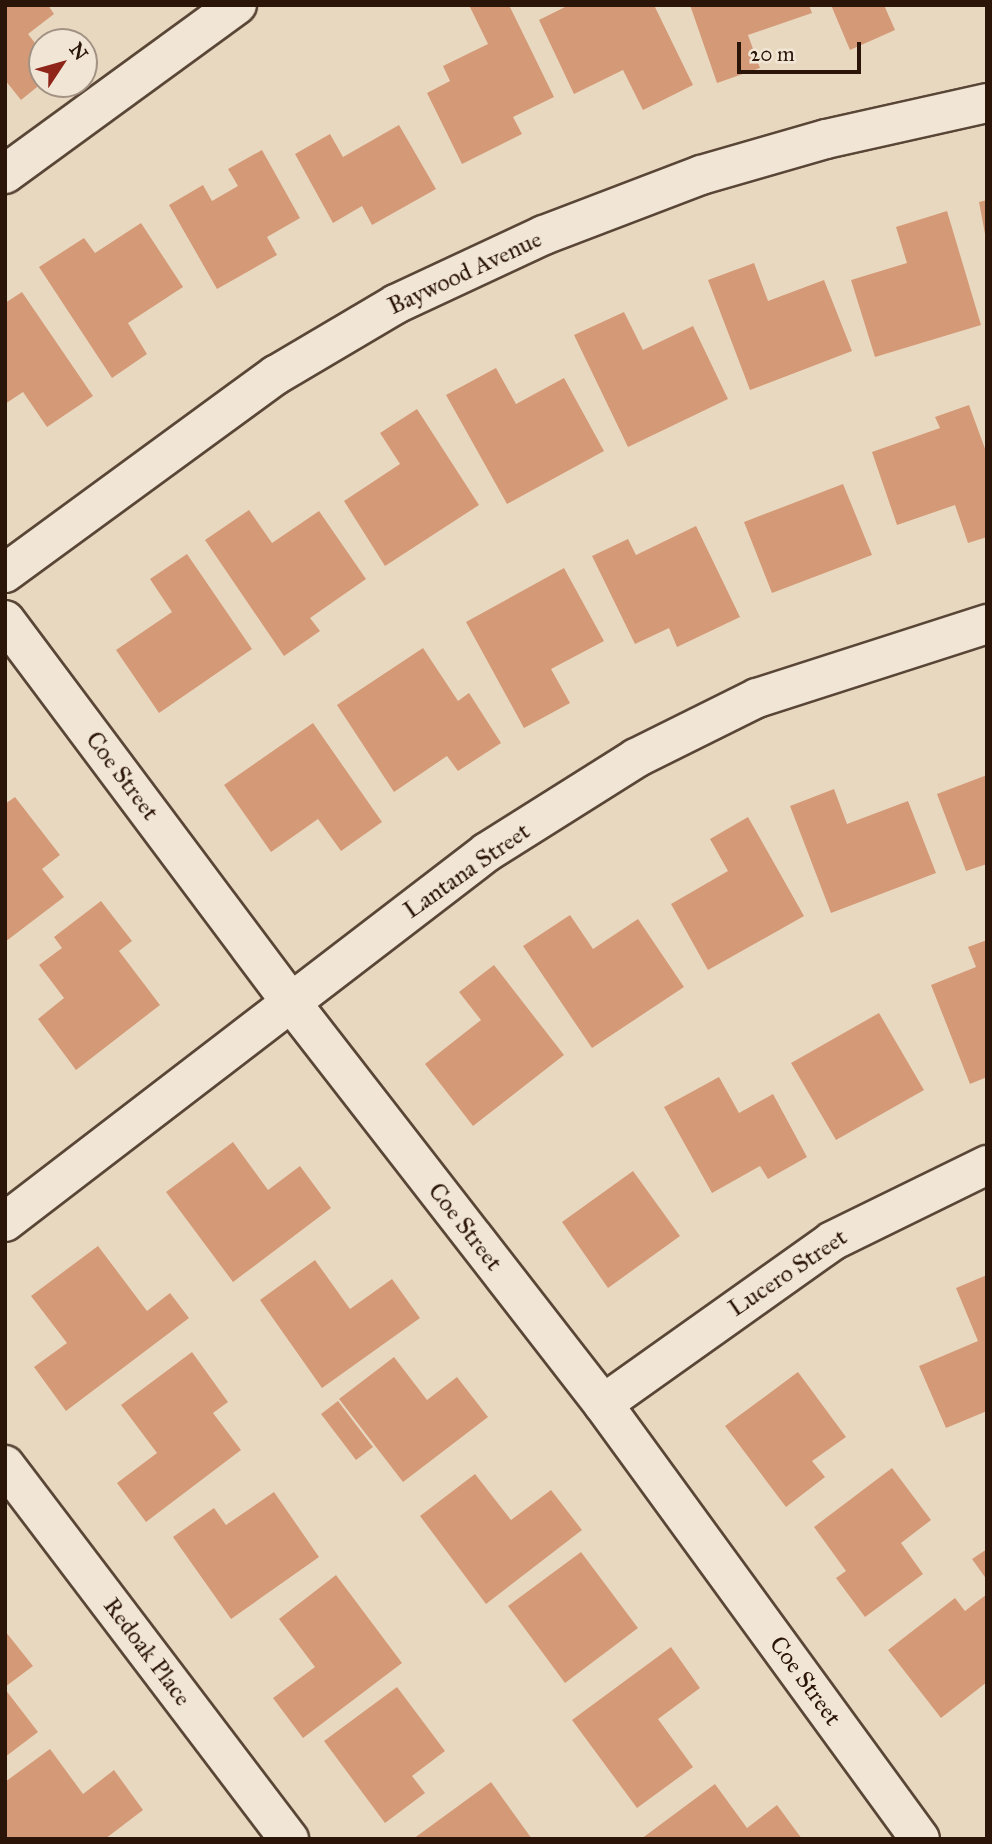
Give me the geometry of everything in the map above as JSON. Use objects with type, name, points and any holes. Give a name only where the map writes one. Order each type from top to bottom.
[{"type":"street","points":[[5,174],[237,5]]},
{"type":"street","name":"Baywood Avenue","points":[[5,573],[276,375],[396,304],[544,235],[688,180],[826,139],[987,103]]},
{"type":"street","name":"Coe Street","points":[[5,620],[290,1001],[603,1404],[920,1839]]},
{"type":"street","name":"Lantana Street","points":[[5,1222],[487,852],[636,758],[757,698],[987,624]]},
{"type":"street","name":"Lucero Street","points":[[603,1404],[832,1241],[987,1165]]},
{"type":"street","name":"Redoak Place","points":[[5,1465],[289,1839]]},
{"type":"building","points":[[5,5],[48,5],[54,14],[36,28],[28,28],[28,94],[21,100],[5,80]]},
{"type":"building","points":[[469,5],[509,5],[554,97],[513,117],[522,134],[462,164],[427,93],[450,81],[443,66],[488,44]]},
{"type":"building","points":[[569,5],[654,5],[693,85],[643,110],[623,70],[574,94],[539,20]]},
{"type":"building","points":[[690,5],[809,5],[812,13],[748,35],[760,68],[717,83]]},
{"type":"building","points":[[831,5],[884,5],[895,30],[850,50]]},
{"type":"building","points":[[399,125],[436,189],[372,225],[362,206],[333,223],[295,154],[330,134],[343,157]]},
{"type":"building","points":[[262,150],[300,218],[267,237],[277,255],[217,289],[169,205],[203,185],[212,201],[238,186],[228,169]]},
{"type":"building","points":[[987,200],[987,234],[985,234],[979,202]]},
{"type":"building","points":[[947,211],[981,325],[875,357],[851,280],[907,263],[896,227]]},
{"type":"building","points":[[141,223],[183,287],[128,323],[147,354],[112,378],[39,267],[84,238],[95,253]]},
{"type":"building","points":[[754,263],[768,301],[824,280],[852,351],[750,390],[708,280]]},
{"type":"building","points":[[22,292],[93,396],[47,427],[23,392],[5,404],[5,303]]},
{"type":"building","points":[[624,312],[643,350],[693,326],[728,399],[628,447],[574,335]]},
{"type":"building","points":[[496,368],[516,404],[564,378],[604,451],[507,504],[446,395]]},
{"type":"building","points":[[969,405],[987,454],[987,537],[968,543],[955,505],[897,525],[872,452],[940,428],[935,417]]},
{"type":"building","points":[[417,409],[479,505],[385,566],[344,501],[400,464],[380,433]]},
{"type":"building","points":[[843,484],[872,555],[772,593],[744,522]]},
{"type":"building","points":[[249,510],[272,543],[319,511],[366,579],[310,618],[320,631],[284,656],[205,540]]},
{"type":"building","points":[[696,526],[740,617],[677,647],[669,628],[635,644],[592,556],[628,539],[636,555]]},
{"type":"building","points":[[187,554],[252,649],[159,713],[116,650],[172,612],[150,579]]},
{"type":"building","points":[[564,568],[604,641],[551,669],[570,703],[524,728],[466,622]]},
{"type":"building","points":[[423,648],[458,701],[469,693],[501,743],[458,771],[447,756],[394,792],[337,705]]},
{"type":"building","points":[[313,723],[382,822],[341,851],[318,819],[271,852],[224,785]]},
{"type":"building","points":[[987,775],[987,864],[966,871],[937,794]]},
{"type":"building","points":[[834,789],[847,824],[908,801],[936,873],[831,913],[790,806]]},
{"type":"building","points":[[15,797],[60,855],[42,869],[64,897],[5,942],[5,804]]},
{"type":"building","points":[[748,817],[804,916],[708,970],[671,904],[728,871],[710,839]]},
{"type":"building","points":[[101,901],[132,941],[119,951],[160,1005],[76,1070],[38,1019],[64,998],[39,965],[62,948],[54,937]]},
{"type":"building","points":[[570,915],[593,949],[638,919],[684,987],[592,1048],[523,946]]},
{"type":"building","points":[[987,940],[987,1077],[970,1084],[931,985],[976,967],[968,947]]},
{"type":"building","points":[[494,965],[564,1055],[473,1126],[425,1064],[481,1020],[459,992]]},
{"type":"building","points":[[879,1013],[924,1090],[836,1140],[791,1063]]},
{"type":"building","points":[[719,1077],[739,1113],[773,1094],[807,1157],[768,1179],[760,1166],[712,1193],[664,1107]]},
{"type":"building","points":[[233,1142],[268,1190],[300,1166],[331,1208],[233,1282],[166,1192]]},
{"type":"building","points":[[633,1171],[680,1236],[608,1288],[562,1222]]},
{"type":"building","points":[[98,1246],[147,1311],[170,1293],[189,1318],[66,1411],[34,1367],[67,1343],[31,1296]]},
{"type":"building","points":[[315,1260],[350,1309],[392,1279],[420,1318],[322,1388],[260,1300]]},
{"type":"building","points":[[987,1275],[987,1411],[946,1428],[919,1366],[978,1341],[956,1288]]},
{"type":"building","points":[[192,1352],[228,1402],[213,1413],[241,1450],[146,1522],[117,1483],[157,1453],[121,1405]]},
{"type":"building","points":[[394,1357],[427,1400],[457,1377],[488,1417],[403,1482],[339,1399]]},
{"type":"building","points":[[798,1372],[846,1437],[812,1461],[825,1477],[786,1507],[725,1426]]},
{"type":"building","points":[[338,1401],[373,1447],[356,1460],[321,1414]]},
{"type":"building","points":[[892,1468],[931,1520],[901,1543],[923,1574],[865,1617],[836,1578],[846,1571],[814,1527]]},
{"type":"building","points":[[475,1474],[511,1520],[551,1490],[582,1530],[486,1604],[420,1516]]},
{"type":"building","points":[[274,1492],[319,1557],[231,1619],[173,1537],[214,1508],[226,1525]]},
{"type":"building","points":[[987,1549],[987,1580],[972,1559]]},
{"type":"building","points":[[581,1552],[638,1628],[565,1683],[508,1606]]},
{"type":"building","points":[[336,1575],[402,1663],[303,1738],[273,1698],[315,1667],[279,1619]]},
{"type":"building","points":[[987,1594],[987,1682],[941,1718],[888,1650],[955,1598],[965,1611]]},
{"type":"building","points":[[5,1631],[33,1666],[5,1687]]},
{"type":"building","points":[[671,1647],[700,1688],[658,1719],[693,1767],[637,1808],[572,1720]]},
{"type":"building","points":[[397,1687],[445,1751],[412,1776],[425,1793],[385,1823],[324,1741]]},
{"type":"building","points":[[5,1689],[38,1732],[5,1757]]},
{"type":"building","points":[[50,1749],[83,1794],[114,1770],[143,1810],[105,1839],[5,1839],[5,1782]]},
{"type":"building","points":[[491,1782],[532,1839],[413,1839]]},
{"type":"building","points":[[715,1784],[747,1828],[777,1805],[802,1839],[641,1839]]}]
